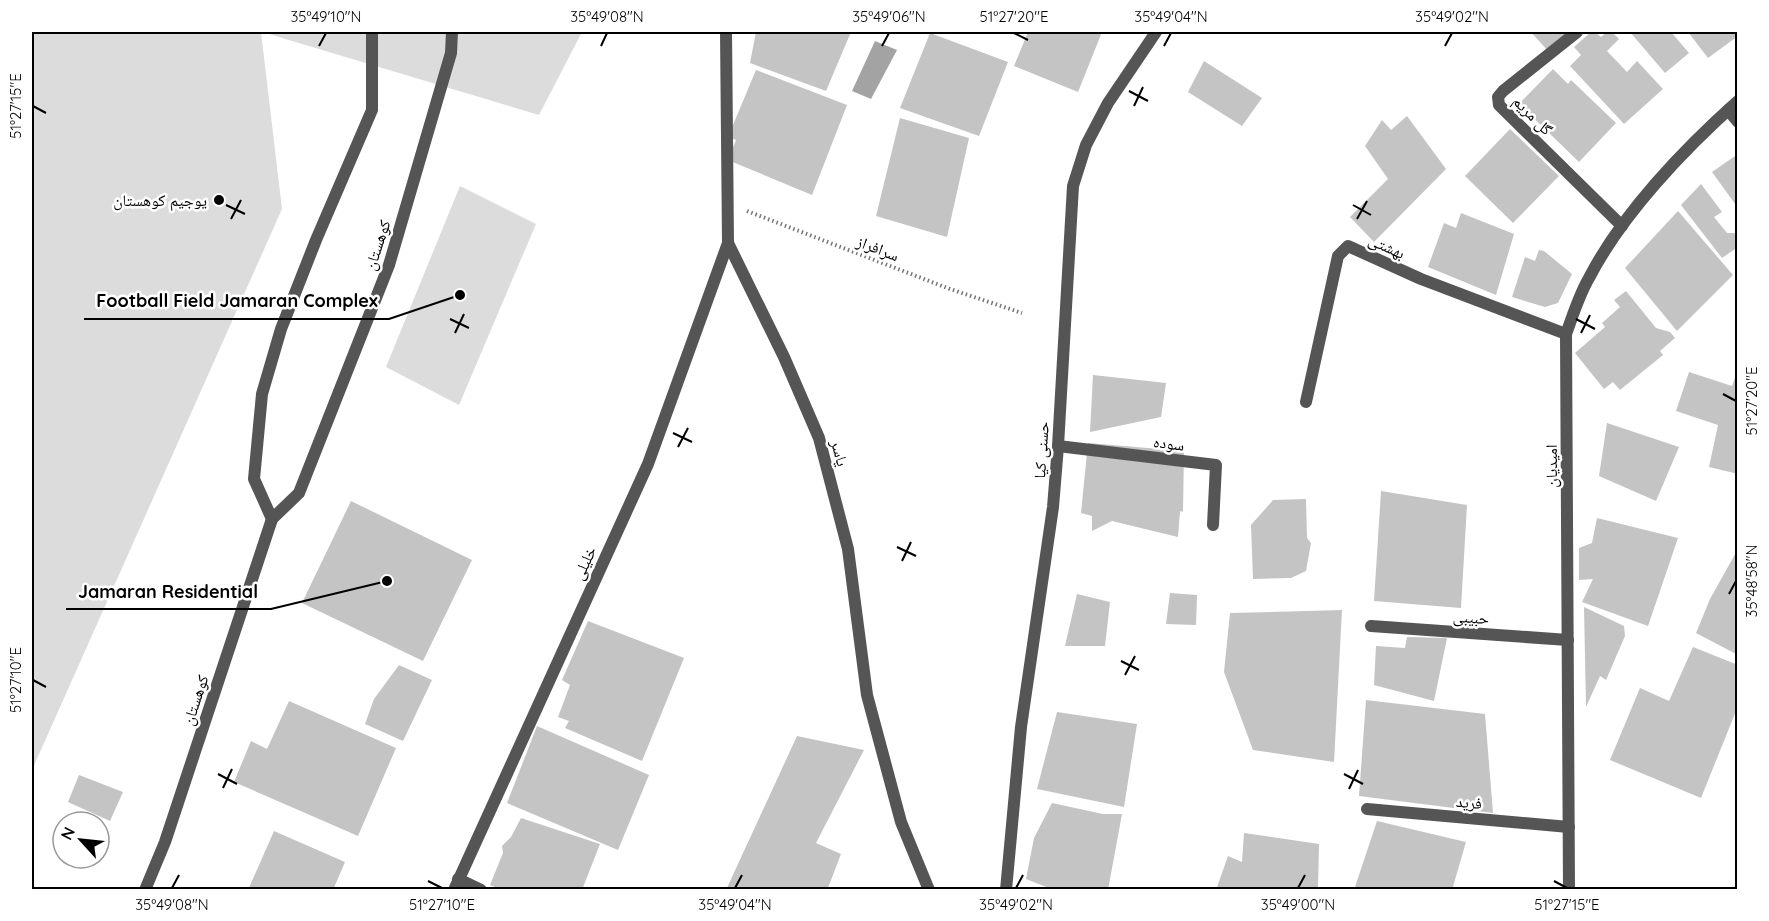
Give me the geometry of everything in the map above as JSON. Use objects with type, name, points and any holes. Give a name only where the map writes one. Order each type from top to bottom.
[{"type":"street","points":[[272,519],[254,479],[262,394],[281,329],[316,240],[372,110],[372,32]]},
{"type":"street","name":"کوهستان","points":[[146,890],[165,843],[272,519],[299,493],[389,265],[451,53],[452,32]]},
{"type":"street","name":"یاسر","points":[[726,32],[728,243],[784,357],[819,438],[848,549],[867,695],[901,822],[929,890]]},
{"type":"street","name":"حسنی کیا","points":[[1006,890],[1020,727],[1053,507],[1073,186],[1086,145],[1108,103],[1156,32]]},
{"type":"street","name":"گل مریم","points":[[1577,32],[1503,91],[1498,97],[1499,105],[1622,226]]},
{"type":"street","points":[[1733,106],[1737,122]]},
{"type":"street","name":"امیدیان","points":[[1569,890],[1566,334],[1588,278],[1622,226],[1649,190],[1733,106]]},
{"type":"street","name":"خلیلی","points":[[456,884],[648,464],[728,243]]},
{"type":"street","name":"بهشتی","points":[[1306,402],[1338,256],[1348,246],[1421,279],[1566,334]]},
{"type":"street","name":"سوده","points":[[1058,446],[1216,465],[1213,525]]},
{"type":"street","name":"حبیبی","points":[[1371,626],[1568,640]]},
{"type":"street","name":"فرید","points":[[1367,809],[1569,827]]},
{"type":"street","points":[[456,884],[481,890]]},
{"type":"path","name":"سرافراز","points":[[727,203],[950,289],[1022,313]]},
{"type":"shaded area","points":[[32,32],[261,32],[282,209],[32,770]]},
{"type":"shaded area","points":[[262,32],[582,32],[539,115]]},
{"type":"shaded area","points":[[875,41],[897,50],[871,99],[852,91]]},
{"type":"shaded area","points":[[460,186],[536,224],[459,405],[386,367]]},
{"type":"building","points":[[756,32],[851,32],[826,91],[750,63]]},
{"type":"building","points":[[1028,32],[1102,32],[1078,92],[1014,66]]},
{"type":"building","points":[[1531,32],[1570,32],[1548,51]]},
{"type":"building","points":[[1591,32],[1601,37],[1607,32],[1612,32],[1619,39],[1607,51],[1627,72],[1637,61],[1663,89],[1624,124],[1570,66],[1581,55],[1574,47]]},
{"type":"building","points":[[1630,32],[1671,32],[1689,53],[1665,73]]},
{"type":"building","points":[[1688,32],[1738,32],[1738,36],[1708,58]]},
{"type":"building","points":[[930,33],[1008,62],[979,136],[900,108]]},
{"type":"building","points":[[1204,61],[1262,98],[1242,126],[1188,92]]},
{"type":"building","points":[[1553,69],[1568,84],[1571,80],[1616,123],[1579,162],[1519,104]]},
{"type":"building","points":[[756,70],[847,105],[812,195],[728,160],[736,140],[728,137]]},
{"type":"building","points":[[1407,116],[1446,169],[1374,242],[1350,217],[1388,179],[1365,146],[1382,120],[1391,130]]},
{"type":"building","points":[[900,118],[969,138],[947,237],[876,216]]},
{"type":"building","points":[[1510,129],[1559,176],[1513,223],[1465,176]]},
{"type":"building","points":[[1738,154],[1738,208],[1712,172]]},
{"type":"building","points":[[1701,184],[1722,212],[1714,217],[1727,233],[1738,233],[1738,247],[1722,258],[1681,205]]},
{"type":"building","points":[[1678,211],[1733,275],[1677,331],[1625,268]]},
{"type":"building","points":[[1461,213],[1514,234],[1496,295],[1428,267],[1444,223],[1456,228]]},
{"type":"building","points":[[1539,250],[1544,251],[1572,274],[1558,303],[1545,307],[1512,297],[1525,257],[1535,261]]},
{"type":"building","points":[[1626,291],[1656,328],[1670,332],[1675,338],[1660,351],[1663,355],[1620,390],[1613,382],[1604,389],[1575,353],[1605,327],[1602,323],[1620,307],[1614,300]]},
{"type":"building","points":[[1738,370],[1738,474],[1709,467],[1718,425],[1676,411],[1689,372],[1732,386]]},
{"type":"building","points":[[1093,375],[1166,383],[1161,417],[1090,432]]},
{"type":"building","points":[[1607,423],[1679,447],[1656,501],[1599,476]]},
{"type":"building","points":[[1088,443],[1184,451],[1183,512],[1180,511],[1178,537],[1112,521],[1092,531],[1092,516],[1081,513]]},
{"type":"building","points":[[1381,491],[1467,505],[1461,608],[1374,601]]},
{"type":"building","points":[[1306,499],[1307,538],[1311,543],[1306,571],[1291,578],[1253,579],[1251,525],[1273,500]]},
{"type":"building","points":[[351,501],[472,560],[423,661],[302,603]]},
{"type":"building","points":[[1597,518],[1678,538],[1648,626],[1582,602],[1593,579],[1579,580],[1579,548],[1592,543]]},
{"type":"building","points":[[1738,549],[1738,655],[1696,633],[1710,599]]},
{"type":"building","points":[[1170,593],[1197,595],[1196,625],[1166,624]]},
{"type":"building","points":[[1077,594],[1110,602],[1105,646],[1065,646]]},
{"type":"building","points":[[1584,607],[1624,626],[1625,636],[1606,680],[1600,676],[1586,707]]},
{"type":"building","points":[[1342,610],[1334,762],[1253,750],[1224,672],[1230,613]]},
{"type":"building","points":[[588,621],[684,658],[642,761],[565,728],[569,721],[558,717],[570,685],[562,680]]},
{"type":"building","points":[[1407,637],[1447,638],[1434,701],[1374,685],[1376,646],[1405,648]]},
{"type":"building","points":[[1693,647],[1738,665],[1738,706],[1701,798],[1610,760],[1640,688],[1669,701]]},
{"type":"building","points":[[399,665],[432,680],[403,741],[365,724],[374,699]]},
{"type":"building","points":[[1366,700],[1485,714],[1493,813],[1359,796]]},
{"type":"building","points":[[289,701],[396,748],[358,836],[234,782],[251,741],[267,749]]},
{"type":"building","points":[[1057,712],[1137,724],[1124,807],[1037,789]]},
{"type":"building","points":[[537,726],[649,775],[618,850],[507,803]]},
{"type":"building","points":[[797,736],[864,750],[816,843],[841,854],[828,888],[832,890],[726,890]]},
{"type":"building","points":[[79,775],[123,792],[111,819],[111,810],[86,810],[68,802]]},
{"type":"building","points":[[1052,803],[1103,814],[1122,814],[1108,890],[1054,890],[1026,879],[1034,838]]},
{"type":"building","points":[[521,818],[600,844],[582,890],[502,890],[490,885],[503,853],[502,846],[511,837]]},
{"type":"building","points":[[1377,821],[1466,842],[1452,890],[1354,890]]},
{"type":"building","points":[[274,831],[345,862],[333,890],[248,890]]},
{"type":"building","points":[[1244,833],[1319,844],[1318,890],[1216,890],[1228,856],[1242,862]]},
{"type":"place","name":"یوجیم کوهستان","points":[[219,200]]},
{"type":"place","name":"Football Field Jamaran Complex","points":[[460,295]]},
{"type":"place","name":"Jamaran Residential","points":[[387,581]]}]
